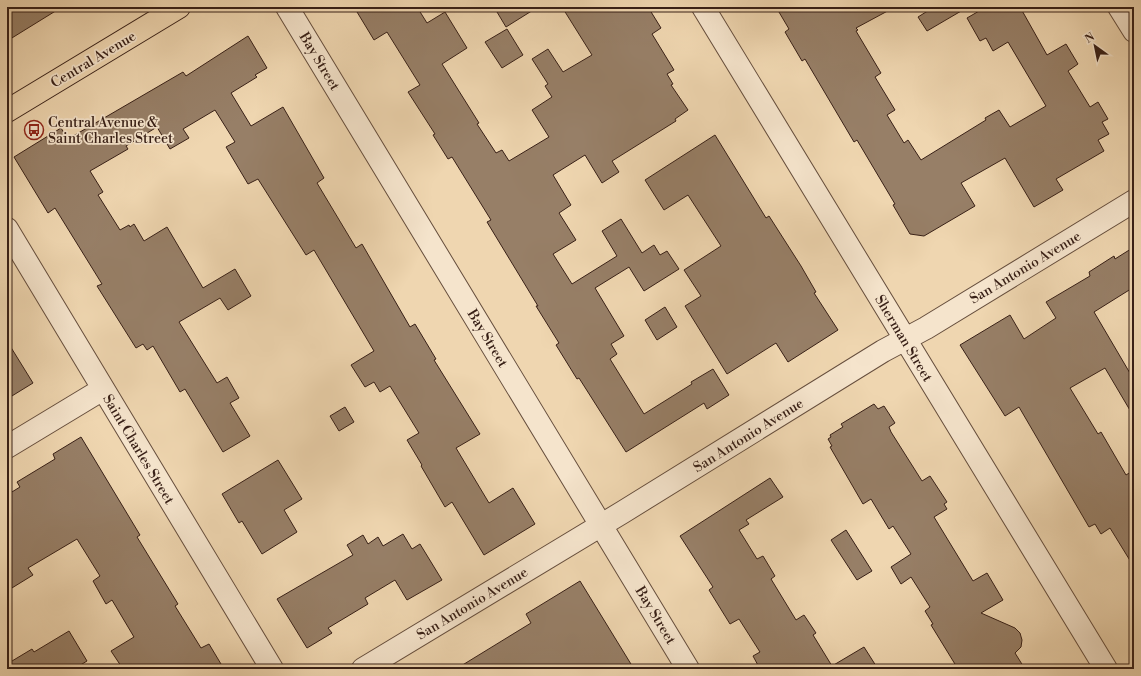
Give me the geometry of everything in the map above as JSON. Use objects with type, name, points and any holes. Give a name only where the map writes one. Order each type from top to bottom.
[{"type":"main road","name":"Central Avenue","points":[[7,111],[179,7]]},
{"type":"street","name":"Bay Street","points":[[287,7],[688,669]]},
{"type":"street","name":"Sherman Street","points":[[703,7],[1106,669]]},
{"type":"street","points":[[1120,7],[1134,31]]},
{"type":"street","name":"San Antonio Avenue","points":[[362,669],[602,526],[883,351],[926,328],[1134,201]]},
{"type":"street","name":"Saint Charles Street","points":[[7,229],[272,669]]},
{"type":"street","points":[[7,447],[103,389]]},
{"type":"building","points":[[7,7],[62,7],[7,41]]},
{"type":"building","points":[[354,7],[417,7],[427,23],[445,12],[467,48],[442,64],[479,123],[477,124],[496,153],[502,150],[509,161],[549,137],[532,110],[552,97],[545,86],[548,84],[532,59],[548,49],[563,72],[592,55],[562,7],[648,7],[661,28],[652,34],[674,70],[667,74],[673,84],[671,85],[688,110],[675,119],[676,121],[612,161],[619,172],[602,183],[585,155],[553,175],[571,205],[559,213],[576,240],[553,254],[572,284],[617,256],[602,231],[621,219],[642,253],[654,245],[660,255],[667,251],[679,269],[644,291],[629,267],[595,288],[624,336],[611,344],[617,354],[610,359],[644,414],[713,369],[729,395],[707,409],[704,403],[626,452],[556,345],[559,343],[487,222],[491,220],[452,157],[448,159],[433,135],[435,134],[408,92],[420,85],[387,32],[374,40]]},
{"type":"building","points":[[494,7],[538,7],[506,27]]},
{"type":"building","points":[[776,7],[895,7],[856,28],[858,30],[856,31],[881,73],[875,77],[895,110],[887,115],[904,143],[908,140],[921,160],[986,120],[985,118],[999,110],[1010,127],[1046,106],[1008,42],[993,51],[986,38],[980,41],[967,18],[986,7],[1020,7],[1047,55],[1066,44],[1078,64],[1068,71],[1090,107],[1098,102],[1108,119],[1102,122],[1109,134],[1098,140],[1104,151],[1056,179],[1063,190],[1034,207],[1005,158],[961,183],[975,206],[924,236],[910,234],[893,205],[895,204],[857,140],[854,142],[805,59],[802,61],[785,32],[789,29]]},
{"type":"building","points":[[934,7],[968,7],[927,31],[918,17]]},
{"type":"building","points":[[507,29],[523,55],[502,68],[485,42]]},
{"type":"building","points":[[248,36],[267,68],[255,75],[257,77],[231,93],[251,126],[283,107],[324,178],[317,183],[356,248],[362,244],[410,327],[415,324],[436,359],[434,360],[480,434],[456,448],[489,503],[513,488],[535,524],[484,555],[452,502],[445,507],[421,466],[422,465],[407,440],[419,433],[390,386],[380,392],[374,382],[365,387],[351,365],[374,351],[314,250],[306,255],[258,179],[248,184],[226,147],[235,142],[215,110],[183,129],[189,138],[170,149],[157,127],[126,146],[128,149],[90,171],[103,192],[98,195],[120,230],[134,224],[144,241],[167,227],[203,288],[235,269],[251,296],[228,310],[220,298],[179,322],[217,383],[227,377],[239,398],[230,403],[250,436],[223,452],[185,389],[180,392],[153,346],[147,350],[143,344],[136,348],[97,286],[102,284],[55,208],[48,213],[14,157],[61,128],[68,139],[183,72],[186,76]]},
{"type":"building","points":[[715,135],[766,218],[769,216],[801,266],[816,292],[814,293],[838,330],[788,362],[776,343],[727,374],[685,306],[701,296],[684,270],[721,246],[688,195],[664,210],[645,180]]},
{"type":"building","points":[[1134,247],[1134,287],[1094,312],[1134,380],[1134,417],[1105,368],[1070,388],[1098,434],[1101,432],[1126,475],[1134,470],[1134,567],[1110,528],[1101,534],[1095,524],[1089,527],[1019,407],[1005,416],[960,345],[1010,315],[1024,339],[1056,318],[1046,302],[1090,276],[1089,272],[1114,256],[1115,259]]},
{"type":"building","points":[[665,307],[677,327],[657,340],[645,320]]},
{"type":"building","points":[[7,341],[33,383],[7,399]]},
{"type":"building","points":[[874,404],[878,409],[884,406],[895,423],[889,427],[891,432],[922,481],[930,476],[947,502],[944,504],[947,509],[934,517],[973,581],[987,573],[1003,600],[981,613],[1015,628],[1020,633],[1022,640],[1021,647],[1015,653],[1025,669],[958,669],[931,625],[933,624],[925,611],[930,607],[911,577],[901,584],[891,567],[911,554],[893,526],[889,529],[871,499],[863,504],[830,447],[832,446],[828,439],[831,437],[830,435],[843,427],[841,424]]},
{"type":"building","points":[[345,407],[354,422],[339,431],[330,416]]},
{"type":"building","points":[[81,437],[140,535],[137,537],[178,604],[175,606],[201,648],[209,644],[224,669],[123,669],[111,651],[134,637],[112,600],[106,604],[93,581],[100,576],[77,539],[28,568],[33,575],[7,591],[7,495],[20,487],[17,482],[55,459],[53,454]]},
{"type":"building","points":[[278,460],[302,499],[284,510],[297,532],[262,554],[242,521],[239,523],[222,494]]},
{"type":"building","points":[[770,478],[783,497],[746,520],[749,524],[739,530],[757,559],[763,556],[775,576],[771,579],[796,620],[804,615],[816,633],[813,635],[832,666],[864,647],[878,669],[760,669],[753,656],[760,652],[739,619],[730,624],[709,590],[713,587],[680,536]]},
{"type":"building","points":[[846,530],[872,571],[857,580],[831,540]]},
{"type":"building","points":[[403,534],[412,549],[420,544],[442,580],[407,600],[395,580],[365,598],[368,604],[328,628],[332,633],[307,648],[277,599],[353,555],[347,545],[363,535],[368,544],[378,537],[383,546]]},
{"type":"building","points":[[580,581],[634,669],[456,669],[531,623],[526,614]]},
{"type":"building","points":[[69,631],[87,661],[74,669],[7,669],[7,664],[32,649],[34,652]]},
{"type":"place","name":"Central Avenue & Saint Charles Street","points":[[34,130]]}]
